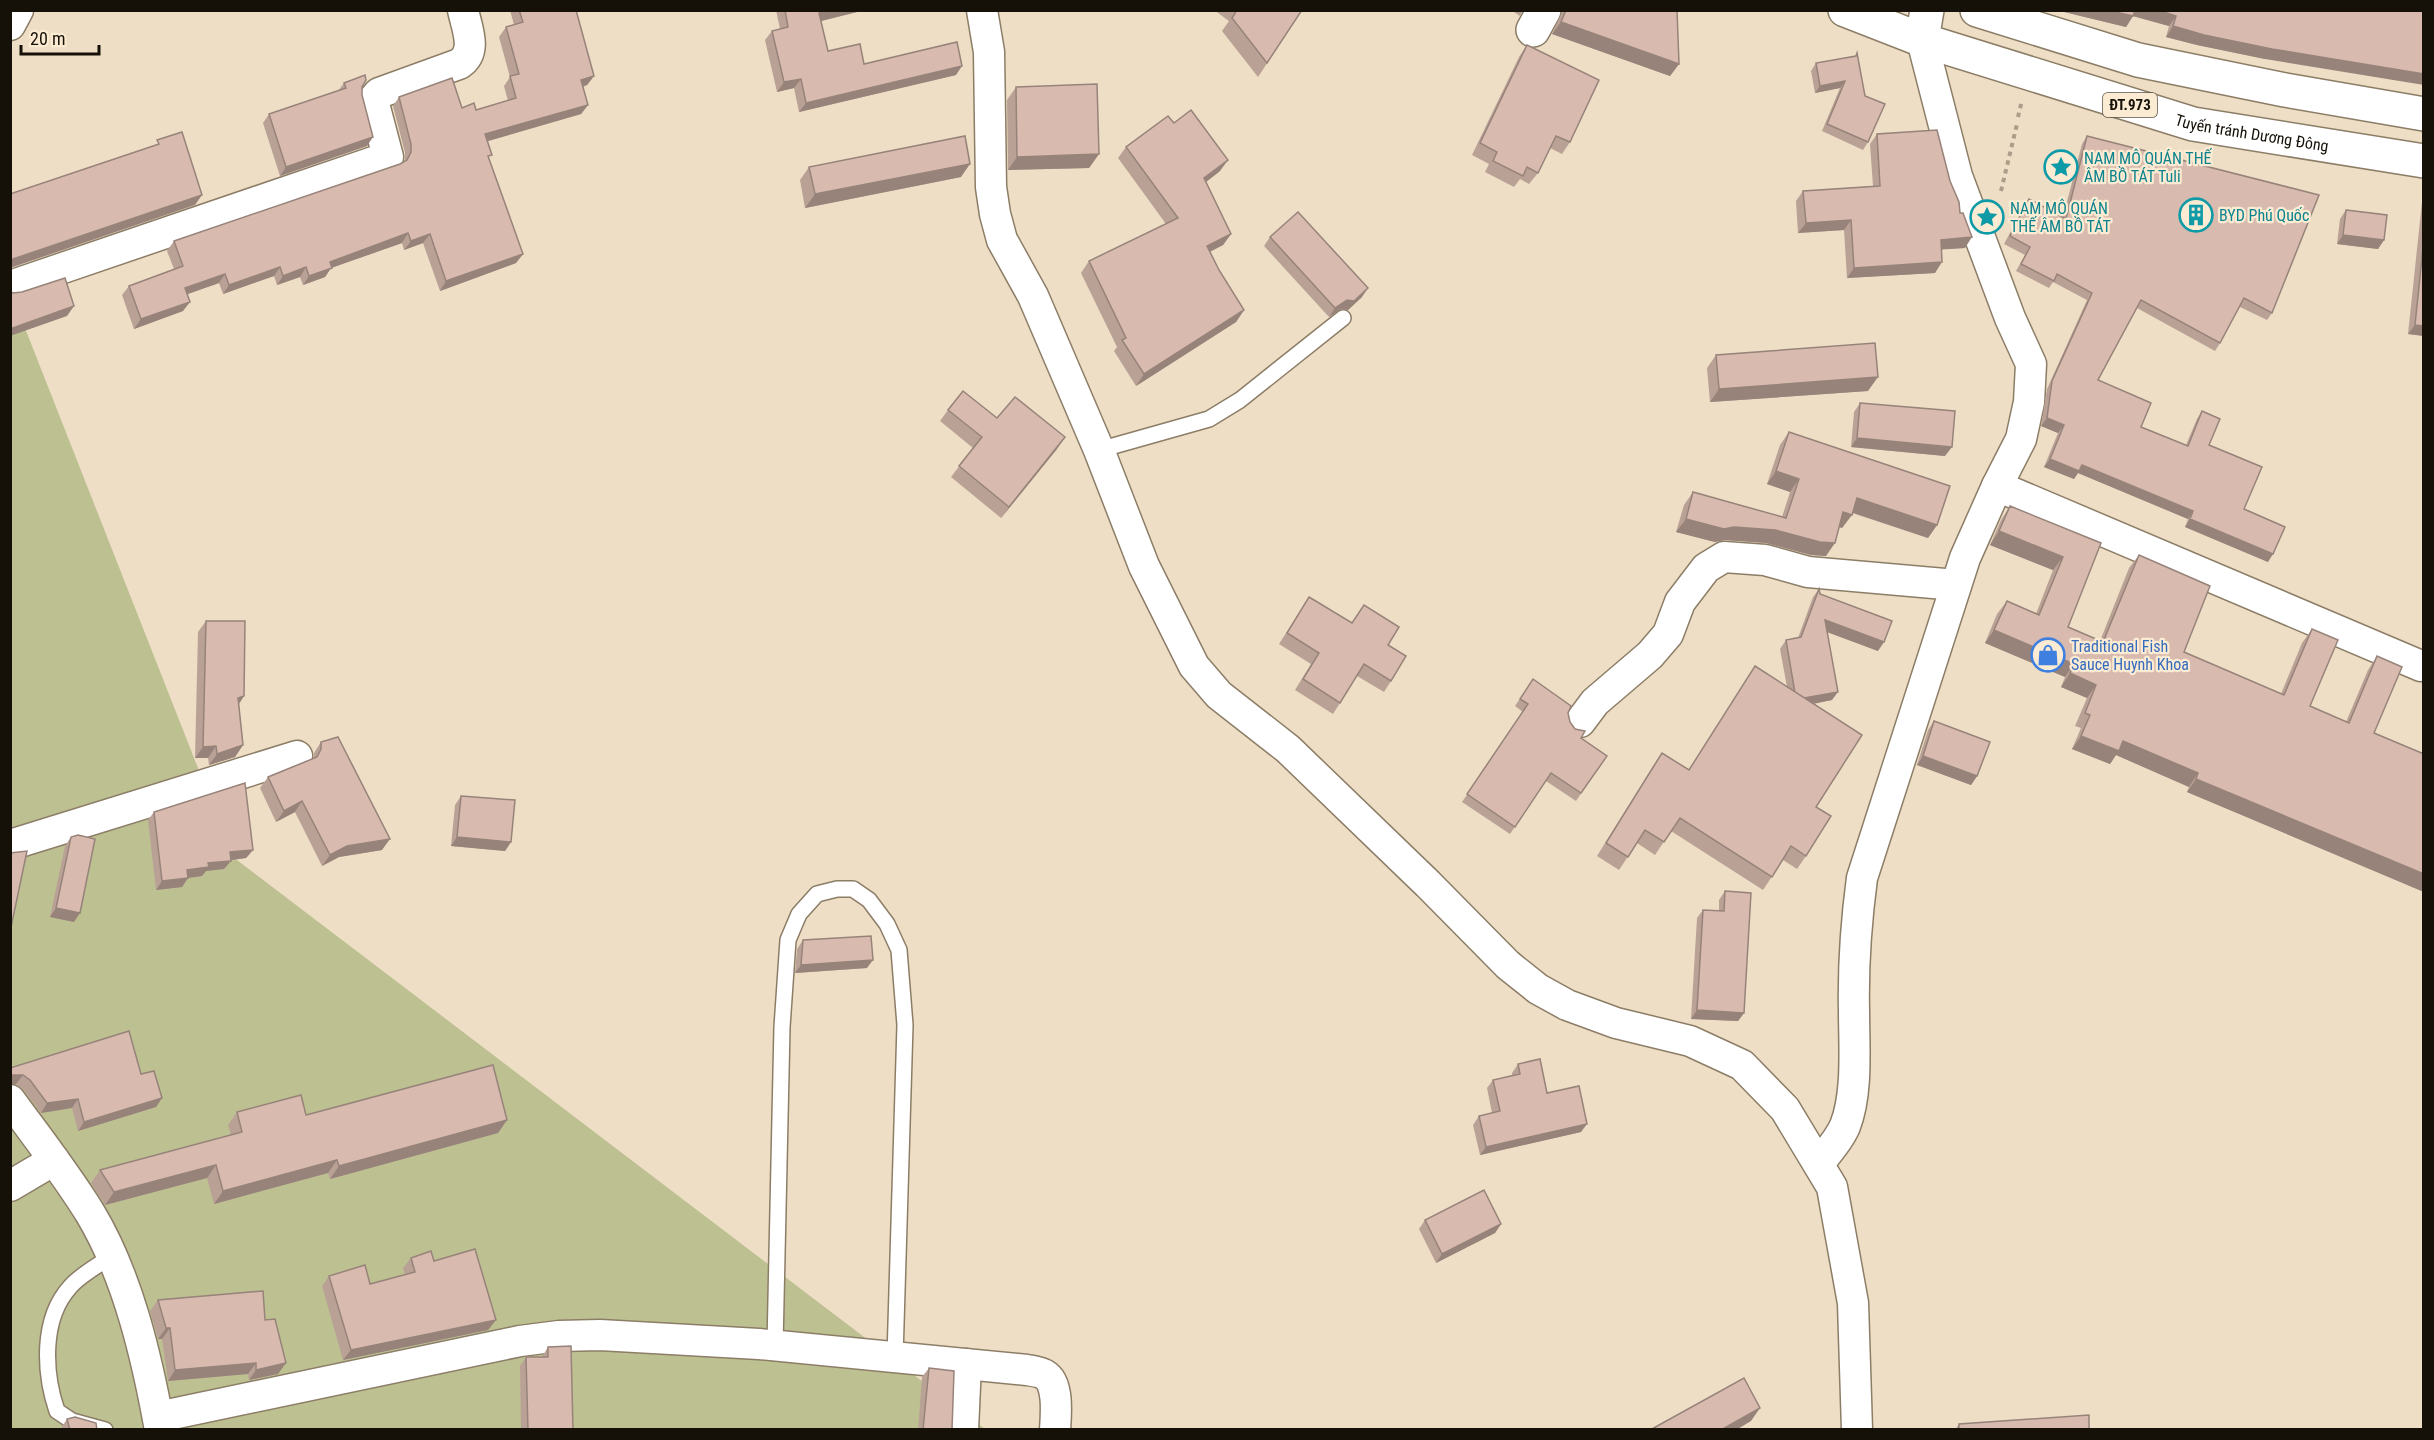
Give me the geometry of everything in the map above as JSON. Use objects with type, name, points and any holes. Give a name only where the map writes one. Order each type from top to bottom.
[{"type":"main road","name":"Tuyến tránh Dương Đông","points":[[1845,10],[1924,25],[2193,124],[2424,161]]},
{"type":"main road","points":[[1977,10],[2018,16],[2138,60],[2285,90],[2424,114]]},
{"type":"street","points":[[10,25],[18,10]]},
{"type":"street","points":[[10,286],[388,157],[373,100],[379,93],[466,60],[471,50],[463,10]]},
{"type":"street","points":[[982,10],[989,52],[991,187],[1002,240],[1033,296],[1099,450],[1144,566],[1194,666],[1218,695],[1288,749],[1508,965],[1538,989],[1567,1005],[1616,1023],[1690,1041],[1742,1065],[1785,1109],[1832,1187],[1853,1303],[1857,1430]]},
{"type":"street","points":[[1819,1163],[1834,1145],[1845,1125],[1851,1096],[1855,1063],[1855,933],[1862,878],[1965,558],[2021,439],[2029,402],[2031,364],[1998,287],[1957,176],[1924,25]]},
{"type":"street","points":[[1997,486],[2421,666]]},
{"type":"street","points":[[1580,722],[1595,702],[1650,655],[1668,634],[1680,602],[1706,568],[1724,557],[1765,560],[1808,572],[1956,585]]},
{"type":"street","points":[[10,845],[297,756]]},
{"type":"street","points":[[10,1100],[90,1213],[111,1256],[142,1342],[159,1424],[539,1338],[600,1335],[775,1345],[1027,1370],[1045,1374],[1051,1380],[1054,1394],[1055,1430]]},
{"type":"street","points":[[10,1186],[54,1161]]},
{"type":"street","points":[[963,1430],[966,1364]]},
{"type":"lane","points":[[1099,450],[1209,419],[1240,400],[1343,318]]},
{"type":"lane","points":[[775,1345],[782,1027],[788,940],[799,914],[817,894],[837,889],[853,889],[869,900],[887,924],[899,950],[905,1025],[896,1357]]},
{"type":"lane","points":[[105,1430],[72,1421],[57,1412],[50,1391],[48,1364],[54,1310],[70,1286],[111,1256]]},
{"type":"path","points":[[2001,191],[2017,124]]},
{"type":"green space","points":[[10,290],[233,857],[985,1429],[11,1429]]},
{"type":"building","points":[[519,10],[576,10],[594,76],[581,80],[588,105],[485,134],[492,155],[488,156],[523,254],[446,281],[430,234],[411,241],[408,233],[330,262],[332,268],[309,276],[306,267],[283,276],[280,267],[229,285],[225,274],[185,288],[190,302],[141,319],[129,286],[183,266],[174,241],[407,160],[411,152],[411,144],[399,97],[452,78],[462,108],[474,103],[476,110],[516,98],[510,76],[519,74],[506,27],[523,22]]},
{"type":"building","points":[[785,10],[832,10],[819,13],[828,51],[860,44],[864,64],[957,42],[962,66],[806,103],[801,79],[784,82],[772,31],[788,27]]},
{"type":"building","points":[[1237,10],[1302,10],[1267,63],[1232,18]]},
{"type":"building","points":[[1566,10],[1677,10],[1679,64],[1561,22]]},
{"type":"building","points":[[2107,10],[2135,10],[2133,16]]},
{"type":"building","points":[[2158,10],[2424,10],[2424,74],[2272,49],[2204,35],[2173,26],[2176,16]]},
{"type":"building","points":[[1527,45],[1599,80],[1570,142],[1556,136],[1538,173],[1527,167],[1523,176],[1493,161],[1497,152],[1480,143]]},
{"type":"building","points":[[1857,53],[1865,96],[1885,104],[1868,142],[1827,124],[1845,81],[1820,86],[1816,63],[1856,56]]},
{"type":"building","points":[[365,75],[362,95],[373,137],[286,167],[269,114],[346,88],[344,83]]},
{"type":"building","points":[[1097,84],[1099,154],[1017,157],[1016,87]]},
{"type":"building","points":[[1191,110],[1228,160],[1204,178],[1231,234],[1207,246],[1244,310],[1144,374],[1122,340],[1126,338],[1089,261],[1178,218],[1126,147],[1168,116],[1174,123]]},
{"type":"building","points":[[1937,130],[1950,181],[1959,202],[1960,213],[1963,213],[1972,237],[1941,240],[1942,262],[1854,268],[1851,220],[1806,223],[1803,191],[1880,186],[1877,134]]},
{"type":"building","points":[[182,132],[202,195],[10,260],[10,194],[159,144],[157,140]]},
{"type":"building","points":[[965,136],[970,164],[815,194],[809,167]]},
{"type":"building","points":[[2087,136],[2319,195],[2272,313],[2244,298],[2220,343],[2141,300],[2098,380],[2151,403],[2141,427],[2188,446],[2202,411],[2220,419],[2209,445],[2262,467],[2244,509],[2285,527],[2273,554],[2190,519],[2193,511],[2082,465],[2079,471],[2050,459],[2064,425],[2047,418],[2052,381],[2092,293],[2057,274],[2054,281],[2021,264],[2030,247],[2010,236],[2029,199],[2066,219]]},
{"type":"building","points":[[2346,210],[2387,215],[2384,240],[2343,235]]},
{"type":"building","points":[[1298,212],[1368,288],[1354,301],[1347,300],[1335,308],[1270,237]]},
{"type":"building","points":[[2424,238],[2424,326],[2415,325]]},
{"type":"building","points":[[65,278],[74,306],[10,329],[10,291],[22,292]]},
{"type":"building","points":[[1875,343],[1878,377],[1719,389],[1716,355]]},
{"type":"building","points":[[963,391],[997,418],[1015,397],[1065,437],[1009,507],[959,466],[982,437],[948,410]]},
{"type":"building","points":[[1860,403],[1955,411],[1952,447],[1857,438]]},
{"type":"building","points":[[1789,432],[1950,486],[1937,525],[1857,498],[1852,515],[1843,512],[1835,543],[1820,542],[1775,530],[1734,527],[1724,529],[1686,519],[1693,492],[1786,518],[1799,479],[1776,471]]},
{"type":"building","points":[[2010,506],[2101,543],[2068,627],[2103,642],[2139,555],[2210,586],[2184,652],[2284,695],[2312,629],[2338,640],[2310,706],[2349,723],[2377,656],[2402,667],[2374,733],[2424,754],[2424,874],[2196,779],[2198,773],[2123,741],[2119,751],[2081,736],[2090,715],[2085,713],[2096,685],[2070,673],[2074,664],[1994,630],[2007,601],[2039,615],[2063,557],[1999,531]]},
{"type":"building","points":[[1819,589],[1820,594],[1892,621],[1884,642],[1825,620],[1838,692],[1804,698],[1795,693],[1786,640],[1801,637]]},
{"type":"building","points":[[1309,597],[1352,623],[1364,605],[1399,627],[1388,645],[1406,656],[1391,681],[1364,664],[1340,703],[1303,679],[1319,653],[1287,633]]},
{"type":"building","points":[[206,621],[245,621],[244,696],[238,698],[243,745],[217,754],[216,746],[203,747]]},
{"type":"building","points":[[1755,666],[1862,735],[1816,807],[1831,816],[1806,856],[1791,846],[1772,877],[1680,818],[1664,842],[1645,830],[1628,857],[1606,843],[1662,753],[1689,770]]},
{"type":"building","points":[[1533,679],[1571,706],[1568,713],[1570,722],[1575,729],[1585,731],[1581,738],[1607,756],[1581,793],[1551,773],[1515,827],[1467,794],[1528,704],[1520,699]]},
{"type":"building","points":[[1934,721],[1990,742],[1977,776],[1923,756]]},
{"type":"building","points":[[338,737],[390,839],[347,846],[330,855],[302,801],[284,811],[268,777],[317,757],[321,749],[321,742]]},
{"type":"building","points":[[245,783],[253,850],[230,852],[231,861],[208,863],[209,867],[187,870],[188,878],[162,881],[154,812]]},
{"type":"building","points":[[461,796],[515,800],[511,842],[457,837]]},
{"type":"building","points":[[78,835],[95,839],[80,913],[56,908],[71,837]]},
{"type":"building","points":[[27,851],[10,932],[10,853]]},
{"type":"building","points":[[1725,891],[1751,893],[1744,1013],[1697,1010],[1703,910],[1724,911]]},
{"type":"building","points":[[871,936],[873,960],[801,965],[803,940]]},
{"type":"building","points":[[129,1031],[141,1074],[154,1071],[162,1098],[84,1122],[78,1099],[47,1103],[30,1080],[23,1075],[10,1075],[10,1068]]},
{"type":"building","points":[[1540,1059],[1547,1093],[1579,1086],[1587,1124],[1486,1147],[1479,1116],[1500,1111],[1493,1080],[1520,1074],[1518,1064]]},
{"type":"building","points":[[493,1065],[507,1120],[339,1166],[337,1160],[223,1191],[216,1165],[114,1192],[100,1170],[242,1132],[237,1112],[301,1095],[306,1115]]},
{"type":"building","points":[[1484,1190],[1501,1224],[1442,1254],[1425,1220]]},
{"type":"building","points":[[475,1249],[496,1320],[351,1350],[329,1276],[365,1265],[370,1284],[415,1272],[411,1258],[431,1251],[434,1261]]},
{"type":"building","points":[[263,1291],[265,1320],[275,1319],[286,1363],[256,1370],[256,1363],[175,1370],[170,1328],[166,1328],[158,1300]]},
{"type":"building","points":[[571,1346],[573,1430],[528,1430],[526,1357],[548,1357],[548,1347]]},
{"type":"building","points":[[929,1368],[954,1371],[952,1430],[923,1430]]},
{"type":"building","points":[[1744,1378],[1760,1408],[1721,1430],[1650,1430]]},
{"type":"building","points":[[2089,1415],[2089,1430],[1959,1430],[1959,1424]]},
{"type":"building","points":[[75,1417],[96,1423],[97,1430],[70,1430],[67,1419]]},
{"type":"place","name":"NAM MÔ QUÁN THẾ ÂM BỒ TÁT Tuli","points":[[2061,167]]},
{"type":"place","name":"BYD Phú Quốc","points":[[2196,215]]},
{"type":"place","name":"NAM MÔ QUÁN THẾ ÂM BỒ TÁT","points":[[1987,217]]},
{"type":"place","name":"Traditional Fish Sauce Huynh Khoa","points":[[2048,655]]}]
